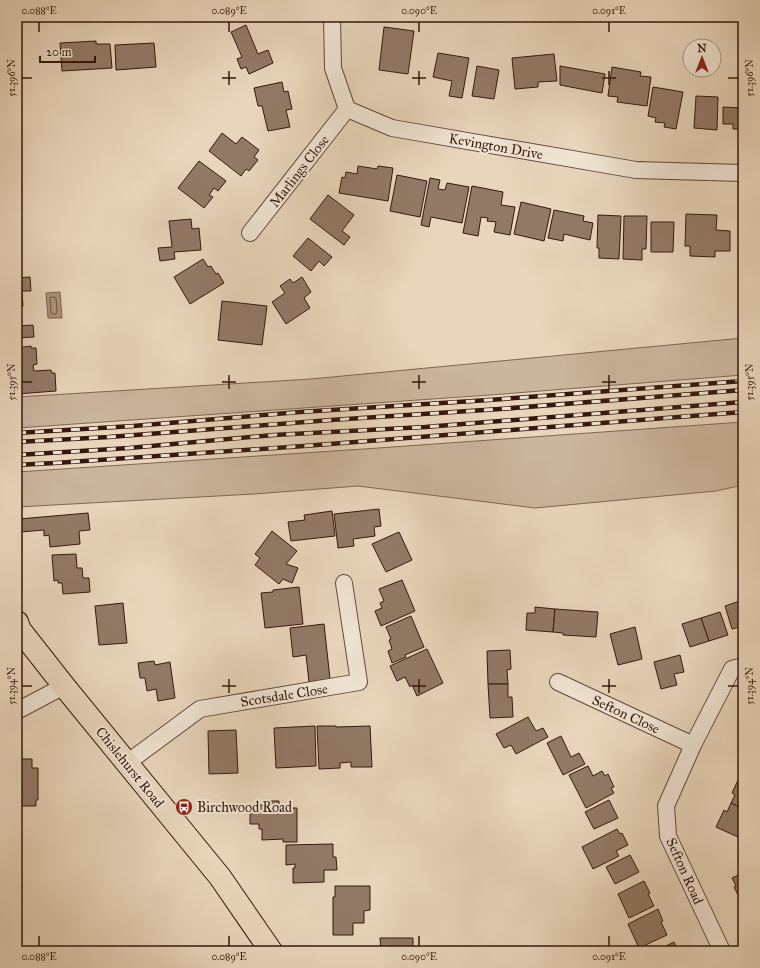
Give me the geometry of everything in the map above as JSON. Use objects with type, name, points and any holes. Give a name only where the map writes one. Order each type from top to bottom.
[{"type":"main road","name":"Chislehurst Road","points":[[17,622],[20,630],[64,686],[220,878],[271,951]]},
{"type":"street","points":[[332,17],[333,68],[347,109]]},
{"type":"street","name":"Kevington Drive","points":[[347,109],[392,128],[636,170],[743,173]]},
{"type":"street","name":"Marlings Close","points":[[250,233],[347,109]]},
{"type":"street","name":"Scotsdale Close","points":[[127,763],[200,709],[359,682],[344,583]]},
{"type":"street","name":"Sefton Road","points":[[722,951],[668,836],[666,806],[694,745],[732,669],[743,666]]},
{"type":"street","name":"Sefton Close","points":[[558,682],[694,745]]},
{"type":"street","points":[[17,711],[64,686]]},
{"type":"shaded area","points":[[743,338],[743,375],[490,395],[17,428],[17,397],[311,379]]},
{"type":"shaded area","points":[[743,422],[743,485],[716,491],[535,508],[358,486],[254,494],[17,507],[17,472]]},
{"type":"water","points":[[60,292],[62,318],[48,318],[46,293]]},
{"type":"building","points":[[246,25],[258,54],[268,50],[273,63],[249,74],[246,67],[241,69],[237,59],[242,57],[231,32]]},
{"type":"building","points":[[384,27],[414,31],[408,74],[379,70]]},
{"type":"building","points":[[96,41],[96,44],[110,44],[112,68],[62,71],[60,43]]},
{"type":"building","points":[[154,43],[156,67],[116,70],[115,45]]},
{"type":"building","points":[[438,53],[469,58],[462,98],[449,96],[452,81],[433,77]]},
{"type":"building","points":[[554,54],[557,81],[538,82],[538,87],[515,89],[512,58]]},
{"type":"building","points":[[477,66],[499,70],[494,99],[472,96]]},
{"type":"building","points":[[560,66],[605,74],[602,93],[560,85]]},
{"type":"building","points":[[612,67],[641,72],[640,76],[651,77],[647,106],[617,102],[618,97],[608,96]]},
{"type":"building","points":[[282,82],[284,92],[288,91],[292,109],[286,110],[290,127],[268,131],[262,106],[258,106],[254,88]]},
{"type":"building","points":[[653,87],[683,92],[676,129],[664,127],[665,123],[655,122],[656,118],[648,116]]},
{"type":"building","points":[[696,96],[718,97],[717,130],[694,128]]},
{"type":"building","points":[[723,107],[743,108],[743,129],[733,129],[733,124],[723,124]]},
{"type":"building","points":[[222,133],[236,144],[242,137],[259,150],[254,157],[258,160],[249,171],[246,169],[241,176],[209,151]]},
{"type":"building","points":[[199,161],[226,181],[218,191],[214,188],[209,195],[213,197],[204,208],[178,188]]},
{"type":"building","points":[[358,166],[377,169],[378,166],[393,168],[388,201],[339,193],[342,177],[345,178],[346,172],[357,174]]},
{"type":"building","points":[[397,175],[427,181],[420,217],[390,211]]},
{"type":"building","points":[[430,178],[440,180],[438,189],[445,190],[447,183],[469,187],[462,223],[431,217],[429,227],[421,225]]},
{"type":"building","points":[[472,186],[503,192],[501,205],[515,207],[510,235],[494,232],[496,222],[487,221],[488,218],[481,217],[478,236],[463,233]]},
{"type":"building","points":[[328,195],[354,215],[342,231],[350,237],[344,245],[310,219]]},
{"type":"building","points":[[521,202],[551,209],[544,241],[514,234]]},
{"type":"building","points":[[554,210],[584,216],[583,221],[593,223],[590,240],[564,234],[563,241],[548,238]]},
{"type":"building","points":[[686,214],[717,215],[716,230],[730,231],[730,251],[715,251],[715,257],[690,256],[690,246],[685,246]]},
{"type":"building","points":[[598,215],[621,216],[619,259],[599,258],[599,248],[597,248]]},
{"type":"building","points":[[624,216],[647,216],[646,249],[642,249],[642,260],[623,259]]},
{"type":"building","points":[[191,219],[192,229],[199,228],[201,250],[174,252],[175,259],[160,261],[158,248],[172,247],[169,221]]},
{"type":"building","points":[[651,222],[674,222],[673,252],[651,252]]},
{"type":"building","points":[[741,226],[743,226],[743,254],[740,254]]},
{"type":"building","points":[[308,238],[332,257],[324,266],[319,261],[311,271],[293,256]]},
{"type":"building","points":[[203,259],[208,267],[211,266],[216,274],[218,273],[224,283],[190,304],[174,277]]},
{"type":"building","points":[[30,277],[31,291],[22,291],[23,306],[17,306],[17,278]]},
{"type":"building","points":[[302,277],[311,292],[304,298],[310,308],[286,324],[272,302],[285,293],[280,286],[290,279],[293,283]]},
{"type":"building","points":[[222,301],[267,306],[262,345],[218,340]]},
{"type":"building","points":[[33,325],[34,337],[17,338],[17,326]]},
{"type":"building","points":[[31,346],[31,348],[36,348],[37,364],[33,365],[34,371],[51,370],[52,373],[55,373],[56,391],[17,394],[17,348]]},
{"type":"building","points":[[379,509],[381,526],[374,527],[375,536],[353,539],[354,546],[338,548],[334,514]]},
{"type":"building","points":[[332,511],[335,536],[291,541],[288,522],[305,520],[304,515]]},
{"type":"building","points":[[88,513],[90,530],[79,531],[80,544],[50,547],[49,535],[44,536],[44,530],[20,532],[19,519]]},
{"type":"building","points":[[272,531],[297,551],[286,564],[298,568],[292,583],[283,579],[279,584],[255,565],[260,558],[255,554]]},
{"type":"building","points":[[399,532],[412,560],[386,572],[372,544]]},
{"type":"building","points":[[76,554],[77,568],[82,568],[83,578],[89,578],[90,592],[63,594],[62,583],[58,583],[58,580],[54,581],[52,555]]},
{"type":"building","points":[[402,580],[415,611],[381,626],[375,611],[382,608],[380,603],[384,601],[379,589]]},
{"type":"building","points":[[299,587],[303,624],[265,628],[261,593]]},
{"type":"building","points":[[743,600],[743,626],[732,629],[725,606]]},
{"type":"building","points":[[123,603],[127,643],[99,645],[95,606]]},
{"type":"building","points":[[535,607],[555,609],[553,632],[526,630],[527,613],[535,613]]},
{"type":"building","points":[[555,609],[598,612],[596,637],[563,635],[563,633],[553,632]]},
{"type":"building","points":[[720,612],[728,635],[709,641],[701,618]]},
{"type":"building","points":[[411,616],[424,647],[405,655],[406,657],[392,663],[388,651],[392,649],[389,640],[391,639],[386,627]]},
{"type":"building","points":[[701,618],[709,641],[690,647],[682,624]]},
{"type":"building","points":[[324,624],[330,679],[309,682],[306,655],[293,657],[290,628]]},
{"type":"building","points":[[635,627],[642,659],[618,665],[610,634]]},
{"type":"building","points":[[427,649],[443,683],[417,696],[412,685],[410,687],[405,677],[397,681],[390,666]]},
{"type":"building","points":[[510,650],[511,669],[507,670],[508,684],[488,684],[487,651]]},
{"type":"building","points":[[680,655],[684,672],[674,674],[677,685],[661,689],[654,662]]},
{"type":"building","points":[[154,661],[155,665],[170,662],[175,698],[158,701],[156,689],[147,691],[145,678],[140,678],[138,663]]},
{"type":"building","points":[[488,684],[508,684],[508,697],[512,697],[513,717],[490,718]]},
{"type":"building","points":[[528,717],[536,731],[543,728],[548,737],[516,754],[511,745],[504,748],[496,734]]},
{"type":"building","points":[[315,726],[316,766],[276,768],[274,728]]},
{"type":"building","points":[[317,726],[370,726],[372,767],[351,767],[351,762],[340,763],[340,768],[319,769]]},
{"type":"building","points":[[236,730],[238,773],[209,774],[208,731]]},
{"type":"building","points":[[561,736],[571,757],[579,753],[585,764],[563,775],[547,743]]},
{"type":"building","points":[[17,759],[32,759],[32,768],[38,768],[38,800],[36,800],[36,806],[20,806],[20,801],[17,801]]},
{"type":"building","points":[[588,766],[593,776],[602,771],[605,776],[608,774],[614,787],[611,788],[614,793],[586,808],[569,775]]},
{"type":"building","points":[[740,776],[743,777],[743,809],[731,803],[735,795],[732,793]]},
{"type":"building","points":[[609,800],[618,818],[594,829],[585,812]]},
{"type":"building","points":[[266,801],[279,801],[279,808],[297,808],[297,842],[283,842],[283,839],[262,840],[262,829],[259,829],[259,824],[250,824],[250,805],[266,805]]},
{"type":"building","points":[[731,803],[743,809],[743,831],[740,838],[716,827],[724,810],[727,812]]},
{"type":"building","points":[[617,829],[620,834],[622,833],[628,845],[616,851],[619,856],[593,869],[582,847]]},
{"type":"building","points":[[333,844],[333,857],[336,857],[337,870],[324,870],[324,882],[293,883],[293,868],[295,868],[295,864],[286,865],[286,845]]},
{"type":"building","points":[[630,855],[639,872],[615,884],[606,867]]},
{"type":"building","points":[[743,873],[743,905],[734,887],[736,886],[732,878]]},
{"type":"building","points":[[644,881],[654,906],[629,918],[618,894]]},
{"type":"building","points":[[335,886],[370,886],[370,910],[364,911],[364,923],[353,923],[353,935],[333,935],[333,897],[335,897]]},
{"type":"building","points":[[658,909],[663,921],[661,922],[667,935],[639,948],[628,924]]},
{"type":"building","points":[[380,938],[413,938],[413,951],[381,951]]},
{"type":"building","points":[[674,942],[678,951],[656,951]]},
{"type":"railway","points":[[17,433],[133,426],[300,412],[489,400],[743,381]]},
{"type":"railway","points":[[17,442],[109,437],[500,409],[743,390]]},
{"type":"railway","points":[[17,455],[129,448],[274,435],[425,427],[743,402]]},
{"type":"railway","points":[[17,465],[304,446],[743,412]]},
{"type":"place","name":"Birchwood Road","points":[[184,807]]}]
